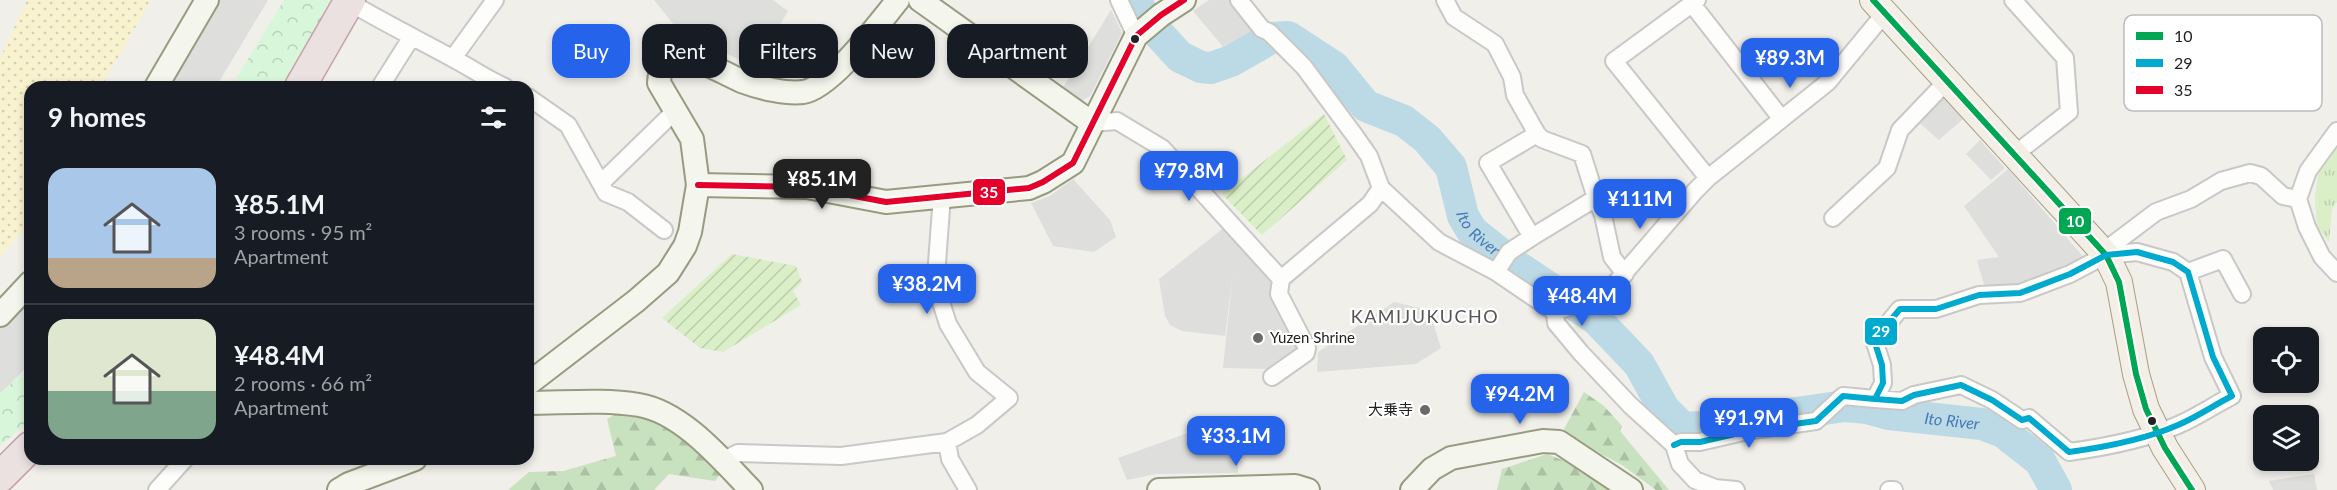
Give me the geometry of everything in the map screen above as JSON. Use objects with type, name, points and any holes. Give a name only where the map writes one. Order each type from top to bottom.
[{"type":"highway","points":[[303,81],[350,1]]},
{"type":"highway","points":[[0,477],[24,453]]},
{"type":"main road","points":[[1879,6],[2104,254],[2119,282],[2136,374],[2146,409],[2192,490]]},
{"type":"street","points":[[160,81],[207,0]]},
{"type":"street","points":[[453,58],[495,0]]},
{"type":"street","points":[[534,379],[636,301],[668,273],[688,239],[698,185],[692,139],[659,83],[659,73],[667,61],[678,58],[691,59],[716,68],[745,83],[782,91],[804,92],[832,76],[898,0]]},
{"type":"street","points":[[920,0],[1092,123],[1117,121],[1162,147],[1281,279]]},
{"type":"street","points":[[1119,0],[1136,36]]},
{"type":"street","points":[[698,185],[807,187],[886,202],[1029,188],[1073,163],[1136,36],[1184,0]]},
{"type":"street","points":[[1239,0],[1262,28],[1269,32],[1304,67],[1369,156],[1381,188],[1439,242],[1561,310]]},
{"type":"street","points":[[1445,0],[1454,17],[1495,44],[1512,77],[1515,95],[1542,140],[1582,154],[1603,215],[1612,257],[1625,274]]},
{"type":"street","points":[[2013,0],[2065,58],[2069,112],[2014,155]]},
{"type":"street","points":[[350,1],[411,38],[453,58],[490,81]]},
{"type":"street","points":[[1708,178],[1614,61],[1695,2],[1781,118]]},
{"type":"street","points":[[1736,490],[1714,488],[1695,480],[1680,464],[1674,445],[1630,405],[1556,323],[1561,310],[1607,293],[1708,178],[1827,82],[1879,6]]},
{"type":"street","points":[[384,81],[411,38]]},
{"type":"street","points":[[1833,218],[1887,168],[1900,130],[1946,82]]},
{"type":"street","points":[[534,101],[568,125],[606,193],[628,202],[663,230]]},
{"type":"street","points":[[601,183],[675,111]]},
{"type":"street","points":[[2337,131],[2308,171],[2298,199],[2307,227],[2322,257],[2337,273]]},
{"type":"street","points":[[1532,237],[1488,163],[1537,134]]},
{"type":"street","points":[[1875,399],[1883,382],[1882,365],[1875,343],[1879,334],[1900,309],[1936,309],[1979,295],[2020,293],[2070,274],[2104,254],[2156,212],[2191,199],[2221,181],[2250,172],[2261,176],[2283,196],[2298,199]]},
{"type":"street","points":[[1272,377],[1306,352],[1307,348],[1279,294],[1281,279],[1370,204],[1381,188]]},
{"type":"street","points":[[722,461],[738,453],[841,456],[947,442],[977,425],[1009,398],[977,372],[948,324],[940,303],[936,276],[942,196]]},
{"type":"street","points":[[1496,272],[1509,252],[1596,198]]},
{"type":"street","points":[[1674,445],[1816,421],[1843,396],[1902,401],[1914,395],[1961,385],[1992,400],[2022,420],[2030,418],[2069,452],[2103,447],[2158,433],[2181,424],[2232,396],[2213,357],[2188,272],[2173,261],[2137,252],[2104,254]]},
{"type":"street","points":[[2188,272],[2223,259],[2242,294]]},
{"type":"street","points":[[0,315],[24,289]]},
{"type":"street","points":[[534,403],[641,405],[681,423],[751,490]]},
{"type":"street","points":[[1412,490],[1432,469],[1451,459],[1543,441],[1559,442],[1631,490]]},
{"type":"street","points":[[947,442],[950,459],[968,490]]},
{"type":"street","points":[[157,490],[180,465]]},
{"type":"street","points":[[339,490],[399,465]]},
{"type":"street","points":[[1159,490],[1295,486],[1308,490]]},
{"type":"street","points":[[1889,490],[1894,490]]},
{"type":"shaded area","points":[[216,0],[268,0],[220,81],[168,81]]},
{"type":"shaded area","points":[[654,0],[773,0],[788,11],[780,24],[739,24],[739,59],[727,54],[727,24],[673,24]]},
{"type":"shaded area","points":[[1209,0],[1231,0],[1258,33],[1229,54],[1193,11]]},
{"type":"shaded area","points":[[1111,10],[1122,33],[1090,96],[1081,101],[1062,89],[1069,78],[1088,78],[1088,47]]},
{"type":"shaded area","points":[[1942,94],[1963,119],[1939,140],[1916,120]]},
{"type":"shaded area","points":[[1980,140],[2005,168],[1991,180],[1966,154]]},
{"type":"shaded area","points":[[2008,169],[2085,259],[2045,279],[2013,286],[1985,288],[1977,260],[1999,257],[1964,206]]},
{"type":"shaded area","points":[[1073,179],[1110,220],[1116,237],[1094,252],[1053,246],[1031,203],[1050,196]]},
{"type":"shaded area","points":[[1225,227],[1239,243],[1238,246],[1246,250],[1274,282],[1304,348],[1270,369],[1223,368],[1233,272],[1225,336],[1182,331],[1170,325],[1165,316],[1159,279]]},
{"type":"shaded area","points":[[24,300],[24,370],[0,394],[0,322]]},
{"type":"shaded area","points":[[1394,302],[1429,310],[1441,348],[1416,364],[1317,372],[1318,352]]},
{"type":"shaded area","points":[[1238,433],[1238,473],[1156,474],[1127,480],[1118,458],[1185,434]]},
{"type":"shaded area","points":[[2314,474],[2317,490],[2273,490],[2269,481]]},
{"type":"green space","points":[[284,0],[334,0],[285,81],[235,81]]},
{"type":"green space","points":[[1324,114],[1347,160],[1262,235],[1222,194]]},
{"type":"green space","points":[[2337,147],[2337,202],[2332,209],[2329,242],[2317,226],[2315,197],[2319,169]]},
{"type":"green space","points":[[732,254],[796,266],[802,282],[793,291],[801,305],[723,352],[700,348],[662,318]]},
{"type":"green space","points":[[24,372],[24,425],[0,446],[0,393]]},
{"type":"green space","points":[[1584,392],[1604,406],[1622,426],[1620,431],[1669,490],[1656,490],[1622,465],[1563,431]]},
{"type":"green space","points":[[619,412],[657,416],[722,472],[715,481],[669,474],[654,490],[508,490],[529,472],[563,471],[616,456],[607,419]]},
{"type":"green space","points":[[1547,454],[1599,475],[1615,490],[1497,490],[1502,469]]},
{"type":"sand","points":[[27,0],[151,0],[104,81],[24,81],[24,230],[0,256],[0,58]]},
{"type":"waterway","name":"Ito River","points":[[1136,0],[1142,13],[1180,57],[1201,67],[1211,68],[1231,61],[1271,38],[1288,37],[1334,67],[1366,106],[1404,121],[1427,139],[1451,167],[1463,216],[1472,231],[1512,263],[1596,319],[1639,364],[1664,409],[1683,428],[1845,406],[1867,408],[1889,414],[1982,424],[2003,432],[2040,461],[2056,490]]},
{"type":"transit line","name":"35","points":[[698,185],[807,187],[886,202],[1029,188],[1073,163],[1136,36],[1184,0]]},
{"type":"transit line","name":"10","points":[[1873,0],[2106,255],[2119,282],[2136,374],[2146,409],[2165,448],[2192,490]]},
{"type":"transit line","name":"29","points":[[1674,445],[1816,421],[1843,396],[1875,399],[1883,383],[1882,365],[1875,343],[1879,334],[1900,309],[1936,309],[1979,295],[2020,293],[2070,274],[2106,255],[2137,252],[2173,262],[2188,272],[2213,357],[2232,396],[2185,422],[2152,435],[2069,452],[2029,418],[2022,420],[1992,400],[1961,385],[1914,395],[1902,401],[1875,399]]},
{"type":"place","name":"Yuzen Shrine","points":[[1258,338]]},
{"type":"place","name":"大乗寺","points":[[1425,410]]},
{"type":"district","name":"KAMIJUKUCHO","points":[[1425,317]]}]
